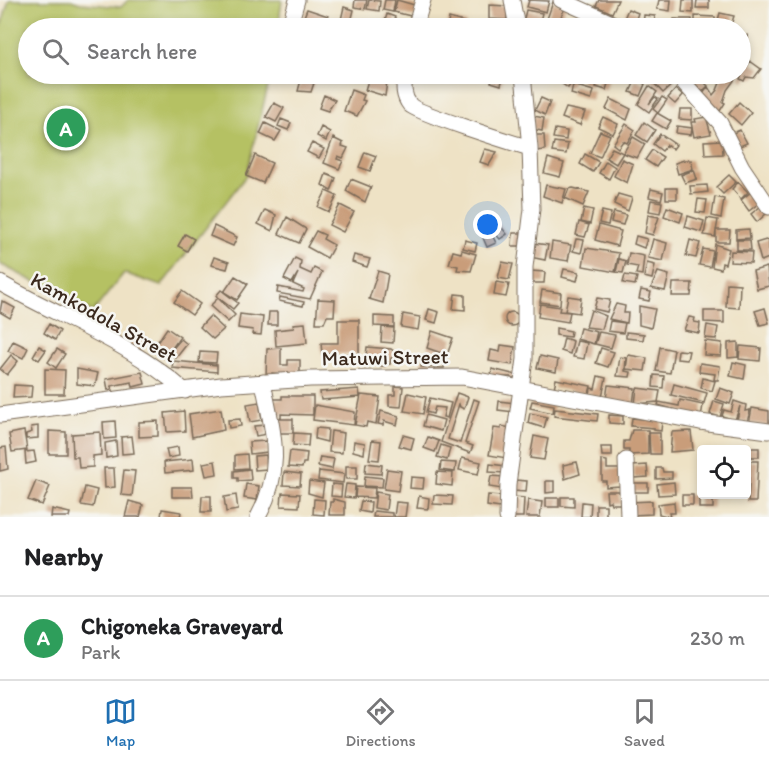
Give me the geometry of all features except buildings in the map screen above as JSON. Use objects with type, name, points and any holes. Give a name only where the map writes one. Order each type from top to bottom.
[{"type":"street","points":[[292,18],[297,0]]},
{"type":"street","points":[[418,18],[423,0]]},
{"type":"street","points":[[512,0],[515,18]]},
{"type":"street","points":[[561,0],[601,18]]},
{"type":"street","points":[[404,84],[404,94],[411,107],[489,136],[530,148]]},
{"type":"street","points":[[507,517],[508,484],[527,330],[525,267],[531,209],[530,148],[524,84]]},
{"type":"street","points":[[685,84],[720,123],[742,167],[769,207]]},
{"type":"street","name":"Kamkodola Street","points":[[0,283],[148,361],[185,391]]},
{"type":"street","name":"Matuwi Street","points":[[0,415],[221,385],[410,376],[462,377],[700,422],[769,431]]},
{"type":"street","points":[[258,517],[273,482],[276,464],[263,382]]},
{"type":"street","points":[[626,460],[628,517]]},
{"type":"green space","points":[[9,0],[71,0],[121,7],[128,0],[282,0],[279,18],[18,18],[18,84],[269,84],[246,176],[161,286],[124,273],[93,312],[0,264],[0,30]]},
{"type":"place","name":"Chigoneka Graveyard","points":[[66,128]]}]
